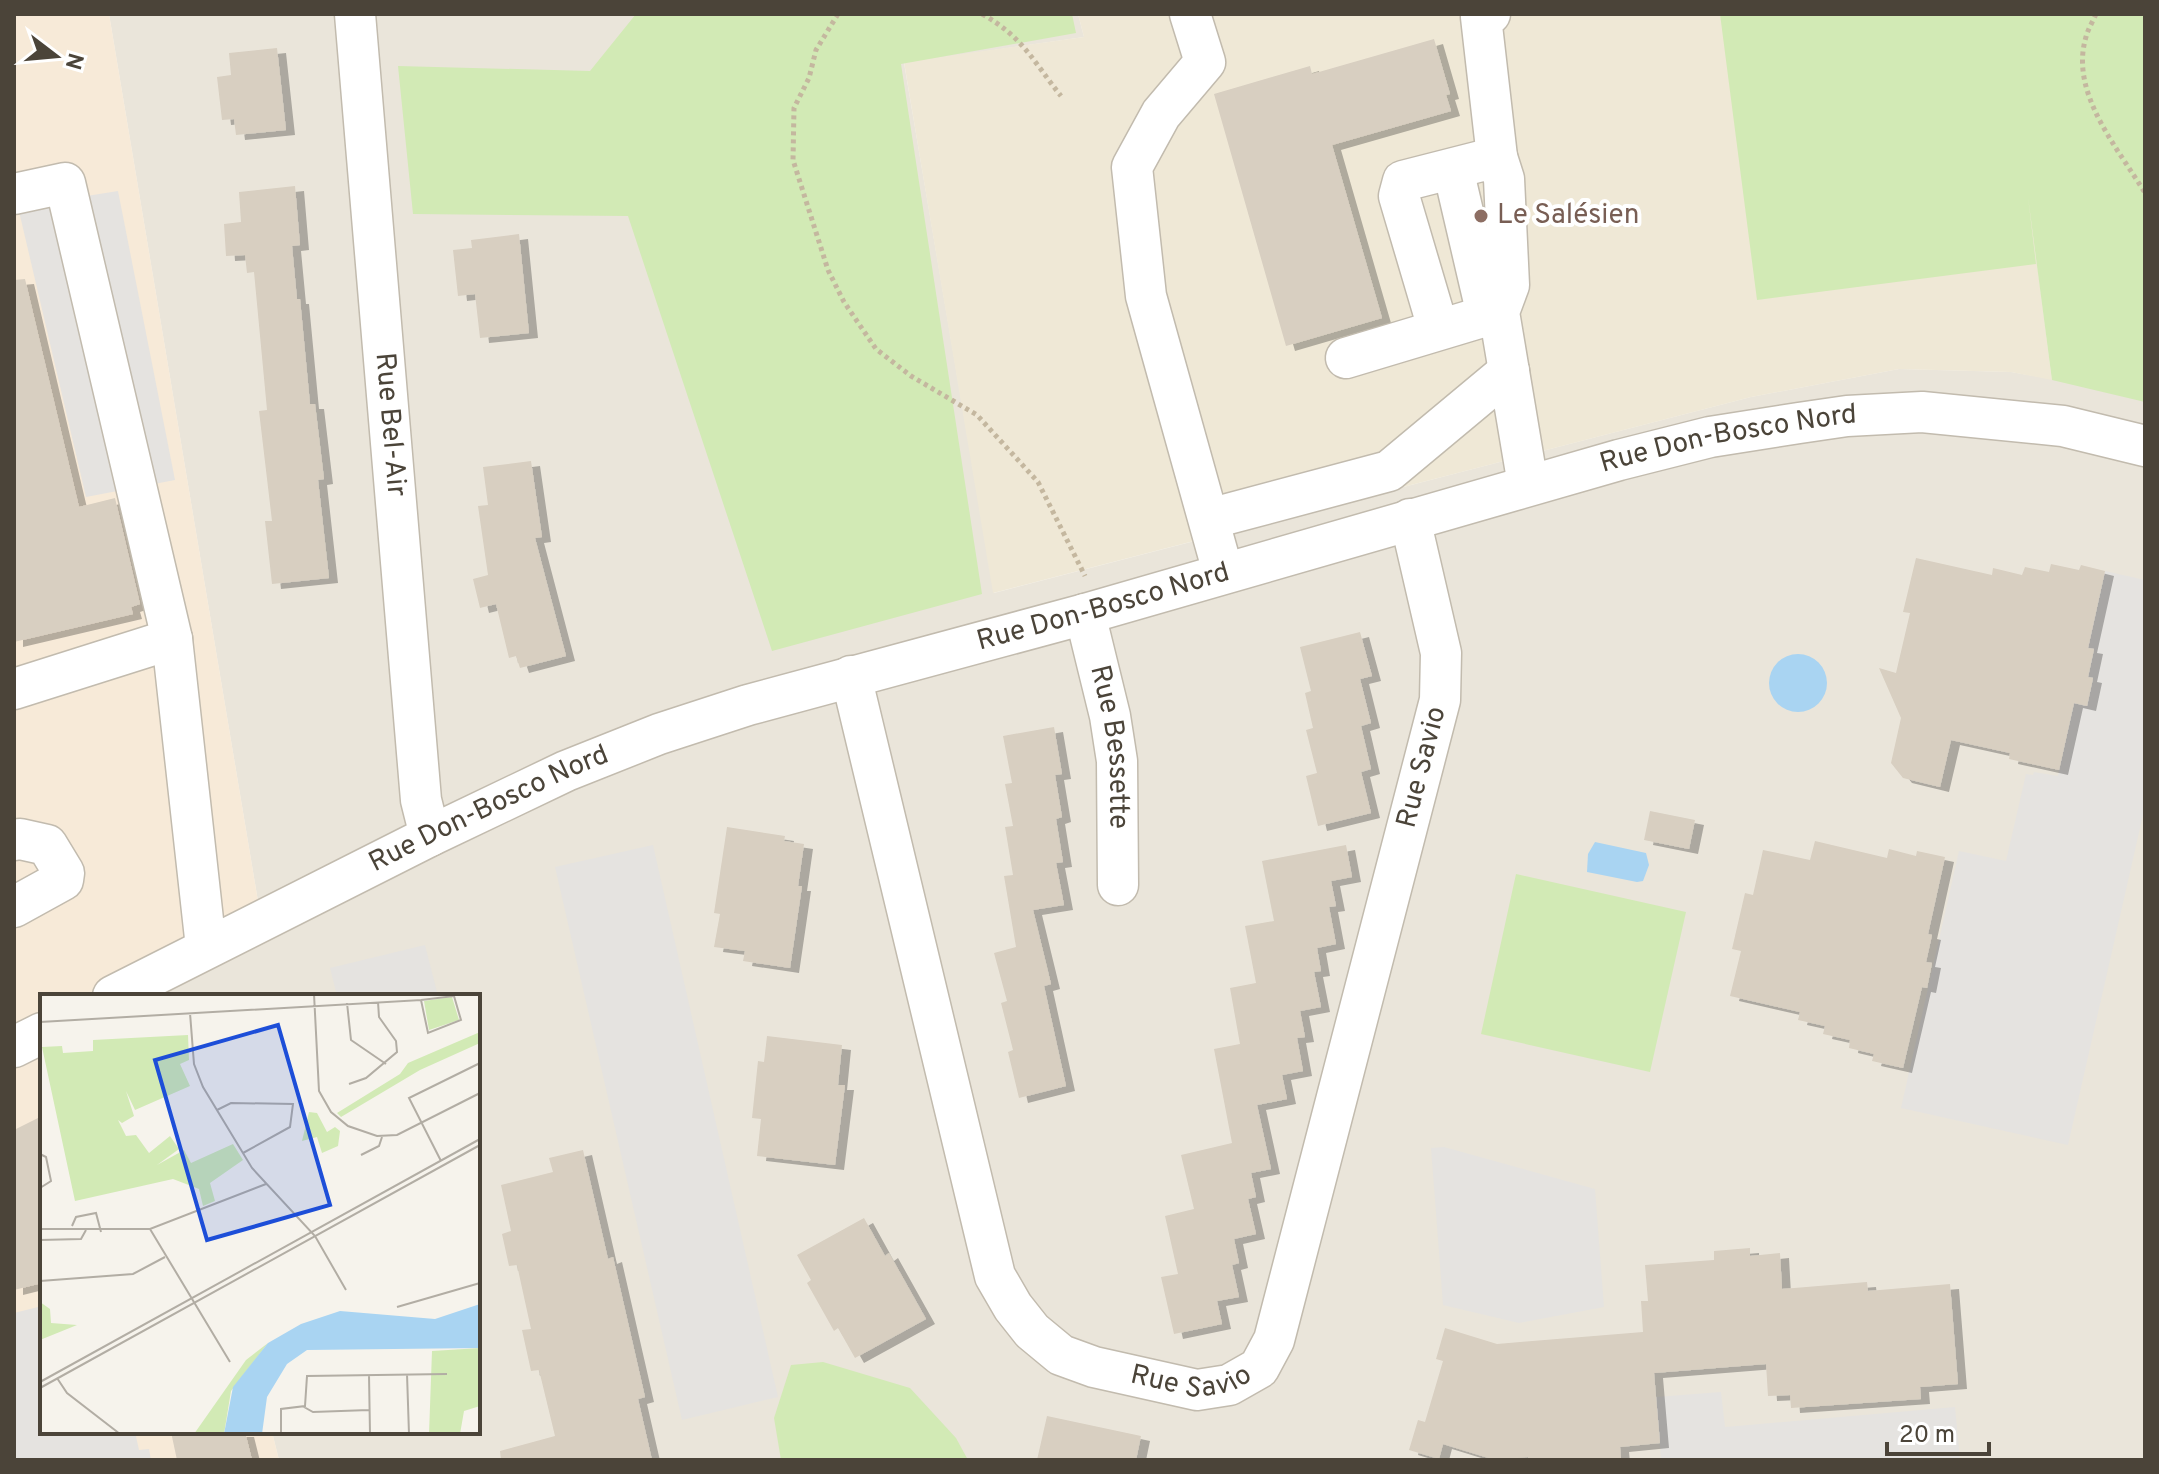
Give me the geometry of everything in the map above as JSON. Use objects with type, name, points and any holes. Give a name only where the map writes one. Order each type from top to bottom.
[{"type":"street","name":"Rue Bel-Air","points":[[355,14],[421,800],[430,836]]},
{"type":"street","points":[[1190,14],[1205,62],[1161,114],[1132,167],[1146,296],[1223,572]]},
{"type":"street","points":[[1346,358],[1493,314],[1509,285],[1504,179],[1497,157],[1481,17],[1490,14]]},
{"type":"street","points":[[1438,328],[1399,196],[1403,181],[1497,157]]},
{"type":"street","points":[[1453,169],[1509,371],[1528,485]]},
{"type":"street","points":[[14,194],[65,183],[172,639],[206,947]]},
{"type":"street","points":[[1209,519],[1389,471],[1509,371]]},
{"type":"street","name":"Rue Don-Bosco Nord","points":[[117,994],[430,836],[566,771],[659,734],[748,705],[1096,610],[1528,485],[1710,437],[1847,416],[1922,412],[1987,417],[2063,426],[2145,446]]},
{"type":"street","name":"Rue Savio","points":[[851,676],[995,1276],[1032,1331],[1061,1355],[1094,1367],[1197,1390],[1229,1385],[1259,1368],[1274,1340],[1440,700],[1441,653],[1410,519]]},
{"type":"street","name":"Rue Bessette","points":[[1096,610],[1117,761],[1118,885]]},
{"type":"street","points":[[14,689],[172,639]]},
{"type":"street","points":[[14,840],[47,845],[64,873],[63,880],[14,907]]},
{"type":"street","points":[[14,1047],[40,1034]]},
{"type":"path","points":[[838,14],[816,50],[809,78],[794,108],[793,160],[828,270],[844,302],[876,349],[911,376],[977,415],[1038,482],[1082,570],[1096,610]]},
{"type":"path","points":[[982,14],[1007,28],[1061,96]]},
{"type":"path","points":[[2096,14],[2086,37],[2083,56],[2088,98],[2145,193]]},
{"type":"shaded area","points":[[14,14],[109,14],[261,919],[163,970],[169,994],[40,994],[40,1434],[272,1434],[279,1460],[14,1460]]},
{"type":"shaded area","points":[[109,14],[1078,14],[1084,37],[904,63],[994,593],[1751,397],[1899,369],[2011,372],[2052,379],[2005,14],[2145,14],[2145,1460],[279,1460],[272,1434],[480,1434],[480,994],[168,994],[162,970],[261,919]]},
{"type":"shaded area","name":"Le Salésien","points":[[1078,14],[2005,14],[2052,380],[2011,372],[1899,369],[1751,397],[993,593],[904,62],[1084,37]]},
{"type":"shaded area","points":[[118,191],[175,480],[86,497],[18,207]]},
{"type":"shaded area","points":[[2105,571],[2145,580],[2145,806],[2068,1145],[1901,1108],[1959,851],[2006,861],[2026,774],[2033,775],[2034,772],[2058,776],[2074,703],[2087,706],[2093,679],[2088,677],[2094,650],[2088,648]]},
{"type":"shaded area","points":[[653,845],[778,1397],[682,1420],[555,867]]},
{"type":"shaded area","points":[[425,945],[437,994],[336,994],[330,968]]},
{"type":"shaded area","points":[[1444,1147],[1595,1189],[1604,1307],[1519,1323],[1443,1305],[1431,1148]]},
{"type":"shaded area","points":[[40,1306],[40,1434],[135,1434],[139,1450],[149,1449],[151,1460],[14,1460],[14,1313]]},
{"type":"shaded area","points":[[1721,1392],[1725,1427],[1955,1407],[1960,1460],[1661,1460],[1656,1397]]},
{"type":"green space","points":[[636,14],[1072,14],[1076,33],[901,64],[982,594],[772,651],[628,216],[413,214],[398,66],[590,71]]},
{"type":"green space","points":[[1720,14],[2145,14],[2145,402],[2052,380],[2028,197],[2036,264],[1757,300]]},
{"type":"green space","points":[[1516,874],[1686,912],[1650,1072],[1481,1034]]},
{"type":"green space","points":[[823,1362],[910,1388],[956,1438],[968,1460],[781,1460],[774,1418],[791,1365]]},
{"type":"water","points":[[1798,654],[1809,656],[1818,663],[1825,672],[1825,694],[1818,703],[1809,710],[1798,712],[1787,710],[1778,703],[1771,694],[1769,683],[1771,672],[1778,663],[1787,656]]},
{"type":"water","points":[[1595,842],[1646,853],[1649,865],[1643,881],[1587,872],[1588,854]]},
{"type":"building","points":[[1434,39],[1450,94],[1446,95],[1451,111],[1332,145],[1382,318],[1286,346],[1214,94],[1310,66],[1312,74]]},
{"type":"building","points":[[277,48],[286,130],[236,135],[234,119],[222,120],[217,77],[231,75],[229,53]]},
{"type":"building","points":[[295,186],[300,245],[292,246],[310,404],[315,404],[324,479],[318,480],[329,578],[272,584],[265,521],[272,521],[259,411],[267,410],[254,272],[247,273],[245,255],[226,256],[224,224],[241,222],[239,192]]},
{"type":"building","points":[[519,234],[529,333],[480,338],[475,294],[458,296],[453,250],[472,248],[471,240]]},
{"type":"building","points":[[25,279],[79,507],[115,498],[140,604],[131,607],[133,614],[14,642],[14,280]]},
{"type":"building","points":[[531,461],[542,537],[535,538],[566,656],[520,668],[516,656],[509,658],[496,604],[480,608],[473,579],[488,575],[478,506],[488,505],[483,467]]},
{"type":"building","points":[[1916,558],[1992,575],[1993,568],[2022,575],[2025,567],[2049,572],[2051,564],[2079,570],[2081,565],[2105,571],[2088,648],[2094,649],[2088,677],[2093,678],[2087,706],[2074,703],[2059,770],[2009,759],[2010,753],[1951,740],[1940,787],[1903,778],[1891,763],[1901,718],[1879,668],[1896,673],[1910,613],[1903,612]]},
{"type":"building","points":[[1360,632],[1372,676],[1360,679],[1371,723],[1361,726],[1371,769],[1361,772],[1371,813],[1318,826],[1306,776],[1317,773],[1306,730],[1313,728],[1305,693],[1311,691],[1300,647]]},
{"type":"building","points":[[1054,727],[1062,774],[1055,775],[1062,817],[1056,819],[1063,862],[1056,863],[1064,905],[1033,910],[1051,984],[1044,986],[1066,1086],[1019,1098],[1008,1052],[1013,1050],[1001,1003],[1007,1001],[994,953],[1016,947],[1004,876],[1013,875],[1005,827],[1013,826],[1005,784],[1012,783],[1003,736]]},
{"type":"building","points":[[1650,811],[1695,820],[1689,849],[1644,840]]},
{"type":"building","points":[[727,827],[785,836],[784,841],[804,844],[798,886],[802,886],[790,968],[743,961],[745,951],[714,947],[720,914],[714,913]]},
{"type":"building","points":[[1815,841],[1887,858],[1889,849],[1916,856],[1917,851],[1945,857],[1928,934],[1932,935],[1926,962],[1932,963],[1927,988],[1922,987],[1903,1068],[1872,1061],[1874,1054],[1849,1048],[1850,1040],[1823,1034],[1825,1026],[1798,1020],[1800,1012],[1730,996],[1741,951],[1732,949],[1745,893],[1753,895],[1763,850],[1810,860]]},
{"type":"building","points":[[1346,845],[1352,877],[1331,881],[1336,906],[1329,907],[1336,944],[1317,948],[1321,971],[1314,972],[1321,1007],[1300,1011],[1305,1037],[1297,1038],[1303,1071],[1282,1075],[1287,1099],[1257,1105],[1271,1169],[1251,1173],[1256,1197],[1248,1199],[1256,1234],[1234,1239],[1239,1263],[1232,1265],[1239,1297],[1217,1301],[1222,1324],[1174,1334],[1161,1277],[1178,1274],[1165,1216],[1194,1209],[1181,1155],[1232,1143],[1214,1049],[1240,1044],[1230,988],[1256,983],[1245,926],[1274,921],[1262,861]]},
{"type":"building","points":[[767,1036],[842,1045],[838,1085],[845,1085],[835,1165],[757,1156],[761,1119],[752,1118],[758,1061],[764,1062]]},
{"type":"building","points":[[40,1117],[40,1284],[14,1290],[14,1130]]},
{"type":"building","points":[[583,1150],[608,1259],[613,1257],[645,1397],[638,1399],[652,1460],[501,1460],[500,1451],[555,1436],[539,1370],[531,1371],[522,1330],[531,1329],[517,1265],[509,1266],[502,1234],[511,1231],[501,1185],[553,1172],[549,1158]]},
{"type":"building","points":[[864,1218],[885,1256],[889,1253],[926,1319],[855,1358],[838,1328],[834,1331],[807,1283],[811,1280],[797,1255]]},
{"type":"building","points":[[1750,1248],[1750,1256],[1780,1253],[1782,1289],[1867,1282],[1868,1291],[1950,1284],[1958,1384],[1920,1387],[1921,1399],[1791,1408],[1790,1395],[1768,1396],[1766,1364],[1654,1373],[1660,1443],[1620,1447],[1621,1458],[1528,1460],[1528,1457],[1495,1460],[1443,1444],[1439,1459],[1409,1450],[1418,1420],[1425,1422],[1443,1361],[1436,1359],[1445,1328],[1497,1344],[1643,1332],[1641,1301],[1648,1301],[1645,1265],[1714,1260],[1714,1251]]},
{"type":"building","points":[[1047,1416],[1141,1436],[1136,1460],[1037,1460]]},
{"type":"building","points":[[171,1434],[246,1434],[252,1460],[177,1460]]},
{"type":"place","name":"Le Salésien","points":[[1481,216]]}]
